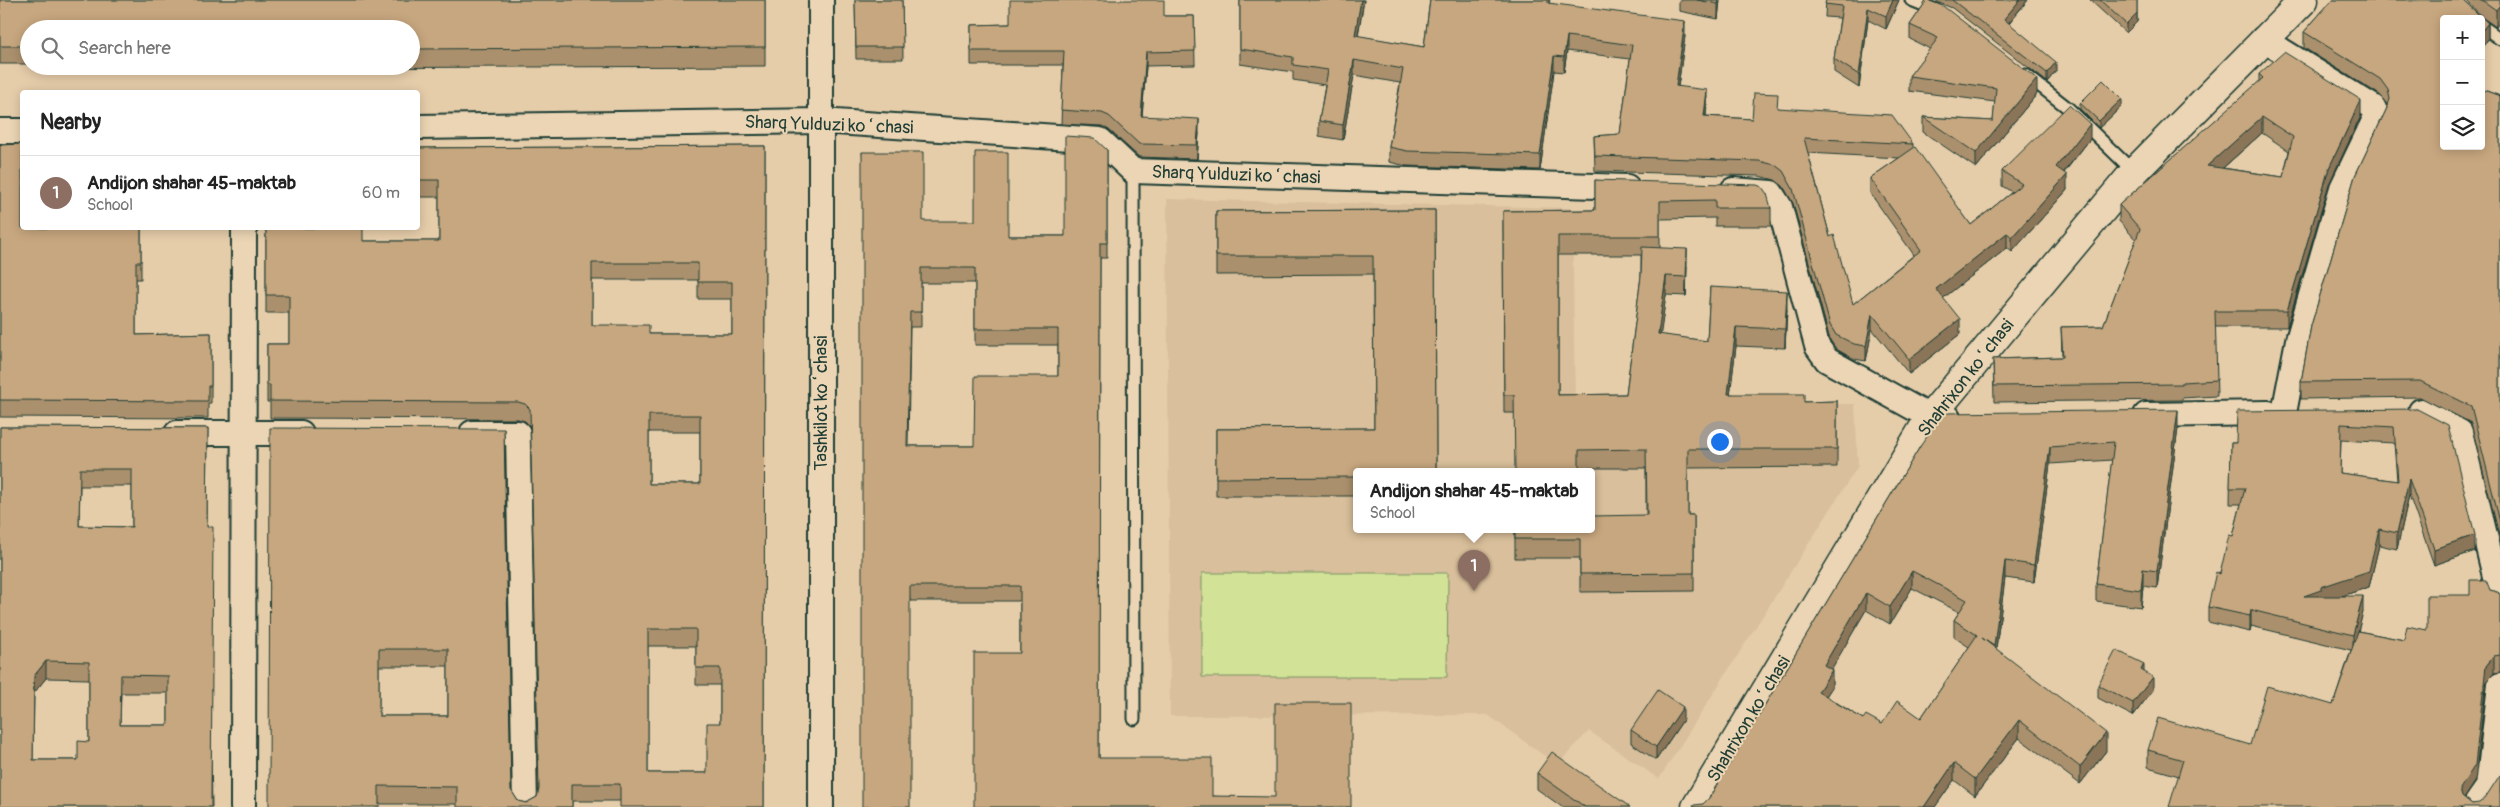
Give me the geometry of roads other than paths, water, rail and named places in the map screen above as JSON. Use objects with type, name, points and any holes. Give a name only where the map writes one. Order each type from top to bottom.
[{"type":"street","name":"Tashkilot koʻchasi","points":[[821,0],[821,807]]},
{"type":"street","name":"Shahrixon koʻchasi","points":[[1696,807],[1930,418],[2134,172],[2263,39],[2304,0]]},
{"type":"street","points":[[2127,415],[2294,413],[2298,340],[2342,188],[2375,119],[2376,113],[2373,107],[2263,39]]},
{"type":"street","name":"Sharq Yulduzi koʻchasi","points":[[420,127],[820,121],[1100,140],[1133,171],[1651,187]]},
{"type":"street","points":[[0,131],[20,131]]},
{"type":"street","points":[[1710,189],[1771,193],[1780,207],[1817,346],[1827,360],[1930,418],[1969,417]]},
{"type":"street","points":[[243,807],[244,230]]},
{"type":"street","points":[[2401,411],[2420,411],[2460,432],[2500,597]]},
{"type":"street","points":[[157,432],[323,433]]},
{"type":"street","points":[[450,433],[518,433],[525,807]]},
{"type":"street","points":[[2474,807],[2492,797],[2500,685]]},
{"type":"lane","points":[[1911,0],[1947,14]]},
{"type":"lane","points":[[2485,28],[2500,38]]},
{"type":"lane","points":[[2015,67],[2068,108],[2134,172]]},
{"type":"lane","points":[[1133,171],[1134,719]]},
{"type":"place","name":"Andijon shahar 45-maktab","points":[[1474,591]]}]
